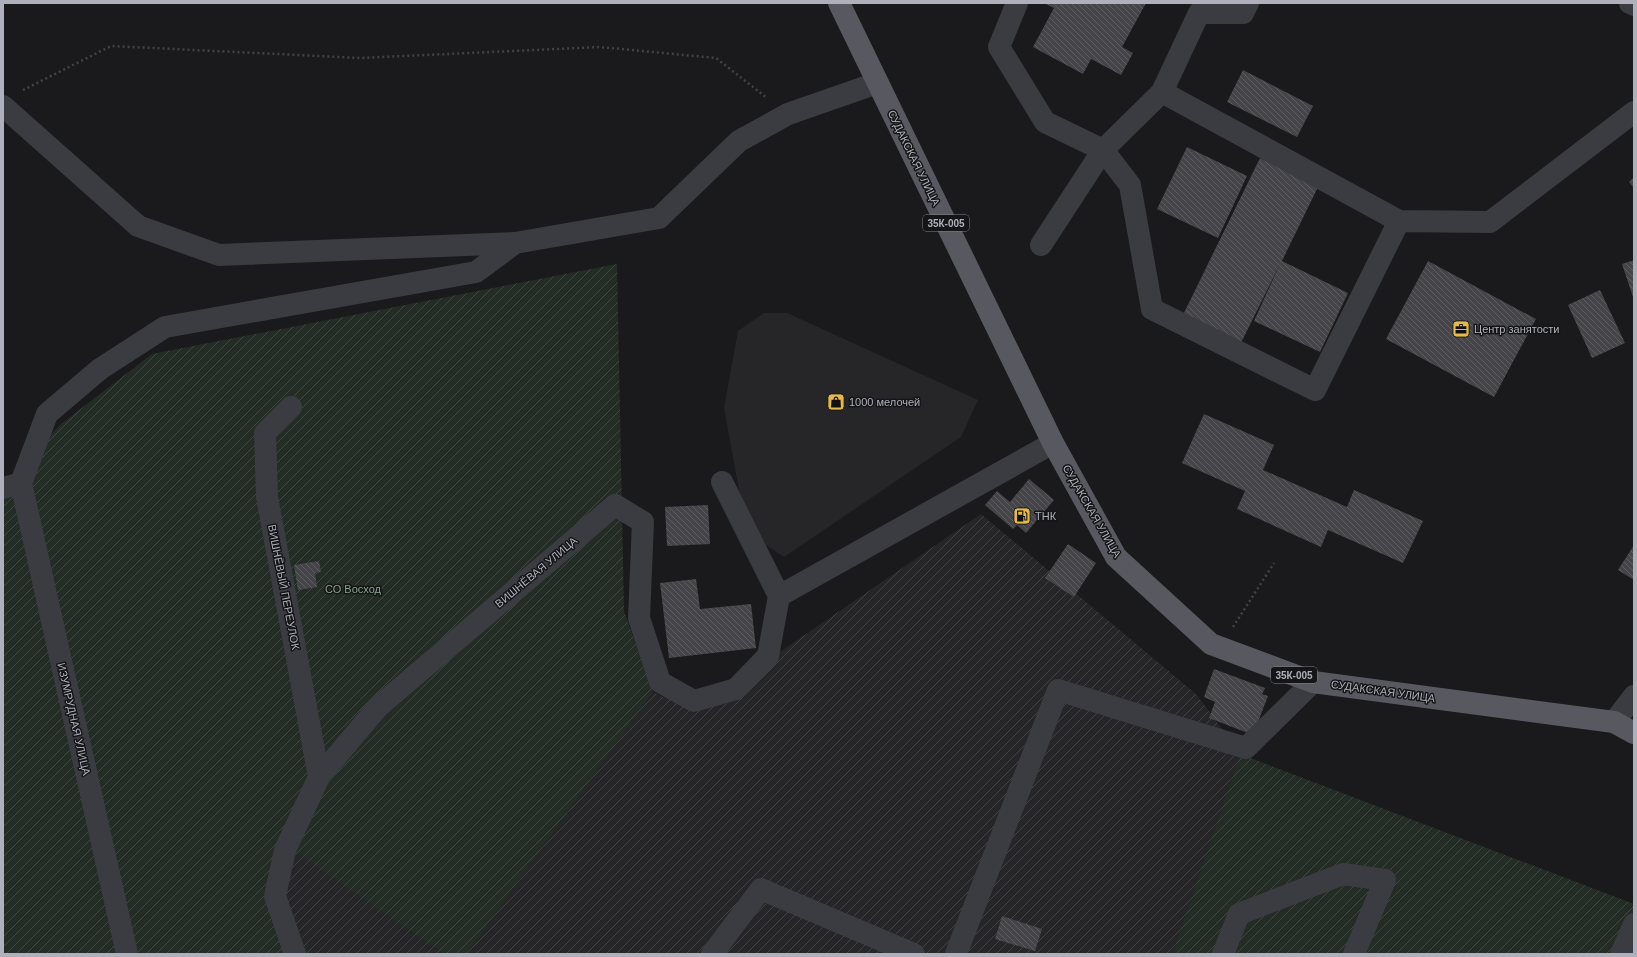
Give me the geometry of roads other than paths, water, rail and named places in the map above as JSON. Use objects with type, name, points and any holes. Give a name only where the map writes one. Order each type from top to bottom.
[{"type":"main road","name":"СУДАКСКАЯ УЛИЦА","points":[[839,3],[1053,443],[1116,557],[1211,644],[1314,682],[1614,722],[1634,734]]},
{"type":"street","points":[[1017,3],[999,47],[1045,122],[1103,150],[1130,185],[1152,309],[1315,390],[1399,221]]},
{"type":"street","points":[[1041,245],[1103,150],[1162,92],[1199,13],[1243,14],[1248,3]]},
{"type":"street","points":[[1630,3],[1634,5]]},
{"type":"street","points":[[10,99],[138,226],[219,255],[515,244],[659,218],[739,142],[788,114],[877,83]]},
{"type":"street","points":[[1162,92],[1399,221],[1490,222],[1634,112]]},
{"type":"street","points":[[12,486],[48,414],[100,369],[165,327],[476,272],[515,244]]},
{"type":"street","name":"ВИШНЁВЫЙ ПЕРЕУЛОК","points":[[292,408],[266,433],[267,497],[319,777]]},
{"type":"street","points":[[722,482],[779,596],[1053,443]]},
{"type":"street","name":"ИЗУМРУДНАЯ УЛИЦА","points":[[12,486],[128,954]]},
{"type":"street","name":"ВИШНЁВАЯ УЛИЦА","points":[[295,954],[275,896],[285,850],[319,777],[378,707],[615,505],[643,522],[639,618],[660,682],[694,701],[736,689],[768,656],[779,596]]},
{"type":"street","points":[[956,954],[1058,690],[1246,748],[1314,682]]},
{"type":"street","points":[[1614,722],[1634,696]]},
{"type":"street","points":[[1223,954],[1239,914],[1343,874],[1385,880],[1354,954]]},
{"type":"street","points":[[712,954],[761,889],[914,954]]},
{"type":"street","points":[[1621,954],[1634,924]]},
{"type":"place","name":"Центр занятости","points":[[1461,329]]},
{"type":"place","name":"1000 мелочей","points":[[836,402]]},
{"type":"place","name":"ТНК","points":[[1022,516]]},
{"type":"park label","name":"СО Восход","points":[[353,589]]}]
